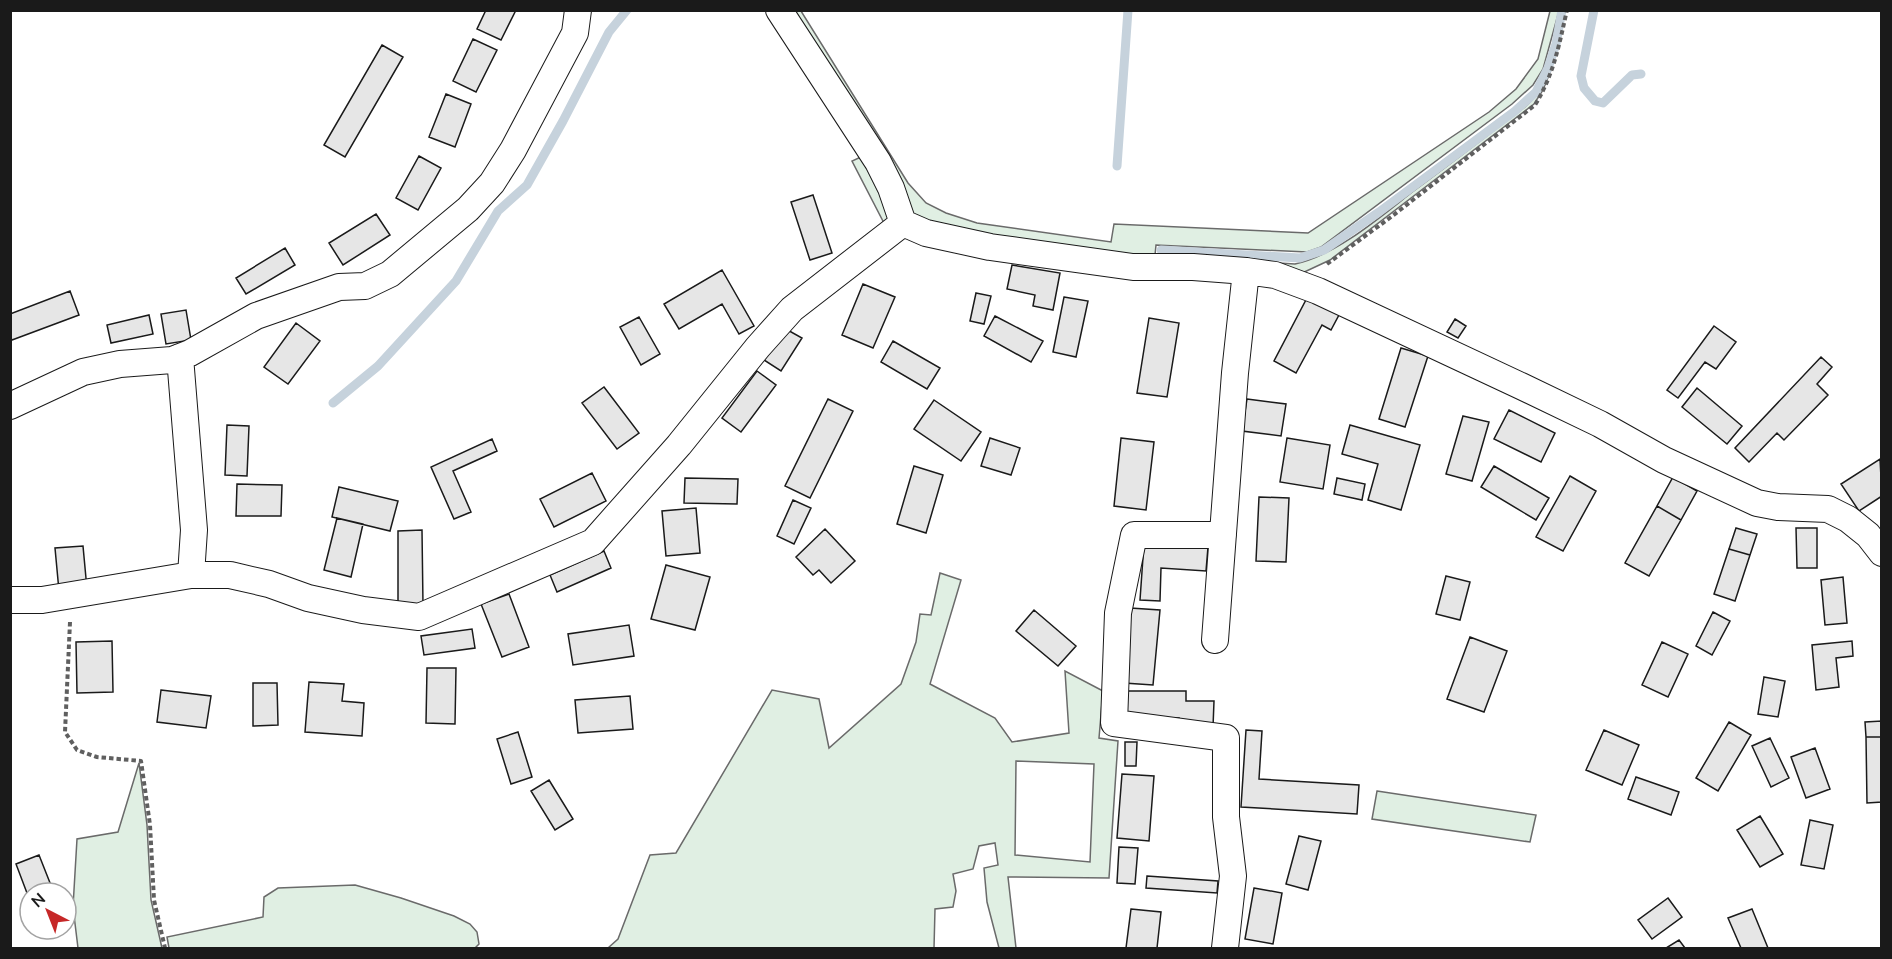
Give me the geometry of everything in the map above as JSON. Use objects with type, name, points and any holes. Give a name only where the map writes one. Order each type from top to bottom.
[{"type":"street","points":[[10,406],[83,372],[120,364],[172,360],[256,316],[339,287],[364,286],[390,274],[468,209],[492,183],[513,150],[574,33],[578,10]]},
{"type":"street","points":[[779,10],[878,162],[903,223],[926,233],[990,247],[1122,265],[1246,271],[1275,275],[1318,291],[1510,381],[1600,424],[1664,460],[1757,503],[1778,507],[1828,509],[1848,519],[1868,535],[1881,553]]},
{"type":"street","points":[[10,600],[42,600],[71,596],[190,575],[230,575],[268,584],[309,598],[363,610],[419,617],[593,542],[679,445],[758,347],[792,309],[903,223]]},
{"type":"street","points":[[1215,640],[1235,373],[1246,271]]},
{"type":"street","points":[[180,357],[194,530],[190,575]]},
{"type":"street","points":[[1222,535],[1134,535],[1118,613],[1114,723],[1227,738],[1226,817],[1233,876],[1226,948]]},
{"type":"path","points":[[1294,282],[1332,262],[1535,105],[1546,87],[1556,62],[1567,10]]},
{"type":"path","points":[[71,596],[65,732],[77,750],[97,757],[141,761],[150,825],[154,900],[165,948]]},
{"type":"green space","points":[[785,11],[801,11],[908,183],[926,203],[946,213],[977,223],[1111,242],[1114,224],[1308,233],[1489,112],[1516,89],[1538,59],[1550,11],[1559,11],[1543,69],[1533,85],[1512,104],[1321,247],[1307,252],[1156,245],[1155,255],[1295,264],[1326,253],[1371,225],[1525,107],[1539,93],[1551,70],[1534,104],[1330,260],[1298,275],[1085,256],[914,220]]},
{"type":"green space","points":[[863,156],[892,205],[886,227],[852,161]]},
{"type":"green space","points":[[940,573],[961,580],[930,684],[995,718],[1012,742],[1069,733],[1065,671],[1103,691],[1099,738],[1118,741],[1109,878],[1008,877],[1016,948],[999,948],[987,902],[984,868],[998,865],[995,843],[979,846],[973,869],[953,874],[956,891],[953,907],[935,909],[934,948],[608,948],[618,939],[650,855],[676,853],[772,690],[819,699],[829,748],[901,684],[916,642],[920,614],[931,615]],"holes":[[[1016,761],[1094,764],[1090,862],[1015,855]]]},
{"type":"green space","points":[[139,763],[147,825],[151,900],[162,948],[78,948],[78,881],[75,881],[77,839],[118,832]]},
{"type":"green space","points":[[1377,791],[1536,815],[1530,842],[1372,819]]},
{"type":"green space","points":[[355,885],[454,916],[470,924],[477,932],[479,944],[475,948],[169,948],[167,937],[263,917],[264,897],[278,888]]},
{"type":"building","points":[[486,10],[516,10],[501,40],[477,29]]},
{"type":"building","points":[[473,39],[497,50],[476,92],[453,81]]},
{"type":"building","points":[[382,45],[403,57],[345,157],[324,145]]},
{"type":"building","points":[[446,94],[471,104],[455,147],[429,137]]},
{"type":"building","points":[[419,156],[441,168],[418,210],[396,198]]},
{"type":"building","points":[[813,195],[832,253],[810,260],[791,202]]},
{"type":"building","points":[[376,214],[390,235],[343,265],[329,243]]},
{"type":"building","points":[[285,248],[295,265],[246,294],[236,278]]},
{"type":"building","points":[[1012,265],[1060,273],[1053,310],[1033,306],[1035,295],[1007,289]]},
{"type":"building","points":[[722,270],[754,326],[739,334],[722,304],[679,329],[664,304]]},
{"type":"building","points":[[863,284],[895,297],[873,348],[842,335]]},
{"type":"building","points":[[70,291],[79,315],[12,340],[10,314]]},
{"type":"building","points":[[976,293],[991,296],[984,324],[970,321]]},
{"type":"building","points":[[1308,296],[1340,313],[1331,330],[1322,325],[1296,373],[1274,361]]},
{"type":"building","points":[[1064,297],[1088,301],[1076,357],[1053,352]]},
{"type":"building","points":[[186,310],[191,340],[166,344],[161,314]]},
{"type":"building","points":[[149,315],[153,334],[111,343],[107,325]]},
{"type":"building","points":[[995,316],[1043,341],[1031,362],[984,336]]},
{"type":"building","points":[[639,317],[660,354],[641,365],[620,327]]},
{"type":"building","points":[[1149,318],[1179,323],[1167,397],[1137,393]]},
{"type":"building","points":[[1455,319],[1466,326],[1458,338],[1447,332]]},
{"type":"building","points":[[296,323],[320,341],[288,384],[264,367]]},
{"type":"building","points":[[1714,326],[1736,342],[1716,369],[1705,362],[1678,398],[1667,390]]},
{"type":"building","points":[[784,328],[802,338],[781,371],[764,360]]},
{"type":"building","points":[[893,341],[940,368],[927,389],[881,362]]},
{"type":"building","points":[[1401,348],[1428,356],[1405,427],[1379,419]]},
{"type":"building","points":[[1821,357],[1832,367],[1817,384],[1828,395],[1784,440],[1777,433],[1749,462],[1735,448]]},
{"type":"building","points":[[757,371],[776,385],[741,432],[722,418]]},
{"type":"building","points":[[604,387],[639,433],[617,449],[582,403]]},
{"type":"building","points":[[1697,388],[1742,426],[1727,444],[1682,407]]},
{"type":"building","points":[[828,399],[853,411],[810,498],[785,486]]},
{"type":"building","points":[[1247,399],[1286,404],[1281,436],[1242,431]]},
{"type":"building","points":[[934,400],[981,432],[961,461],[914,429]]},
{"type":"building","points":[[1509,410],[1555,433],[1541,462],[1494,439]]},
{"type":"building","points":[[1463,416],[1489,422],[1472,481],[1446,474]]},
{"type":"building","points":[[227,425],[249,426],[247,476],[225,475]]},
{"type":"building","points":[[1350,425],[1420,445],[1401,510],[1368,500],[1378,464],[1342,454]]},
{"type":"building","points":[[990,438],[1020,448],[1011,475],[981,466]]},
{"type":"building","points":[[1121,438],[1154,442],[1146,510],[1114,506]]},
{"type":"building","points":[[1287,438],[1330,445],[1323,489],[1280,482]]},
{"type":"building","points":[[492,439],[497,451],[453,471],[471,512],[454,519],[431,467]]},
{"type":"building","points":[[1880,459],[1882,496],[1859,511],[1841,484]]},
{"type":"building","points":[[914,466],[943,475],[926,533],[897,524]]},
{"type":"building","points":[[1494,466],[1549,498],[1536,520],[1481,487]]},
{"type":"building","points":[[592,473],[606,501],[554,527],[540,499]]},
{"type":"building","points":[[1570,476],[1596,491],[1563,551],[1536,537]]},
{"type":"building","points":[[1673,477],[1697,491],[1681,520],[1657,506]]},
{"type":"building","points":[[685,478],[738,479],[737,504],[684,503]]},
{"type":"building","points":[[1337,478],[1365,484],[1362,500],[1334,494]]},
{"type":"building","points":[[237,484],[282,485],[281,516],[236,516]]},
{"type":"building","points":[[339,487],[398,501],[390,531],[332,517]]},
{"type":"building","points":[[1259,497],[1289,498],[1286,562],[1256,561]]},
{"type":"building","points":[[793,500],[811,508],[794,544],[777,536]]},
{"type":"building","points":[[1657,506],[1681,520],[1649,576],[1625,563]]},
{"type":"building","points":[[696,508],[700,553],[666,556],[662,511]]},
{"type":"building","points":[[337,518],[363,524],[351,577],[324,570]]},
{"type":"building","points":[[1736,528],[1757,534],[1750,555],[1729,549]]},
{"type":"building","points":[[1796,528],[1817,528],[1817,568],[1797,568]]},
{"type":"building","points":[[825,529],[855,561],[831,583],[819,570],[813,575],[796,557]]},
{"type":"building","points":[[422,530],[423,605],[398,605],[398,531]]},
{"type":"building","points":[[1144,543],[1208,547],[1206,571],[1161,568],[1160,601],[1140,600]]},
{"type":"building","points":[[83,546],[87,589],[59,591],[55,548]]},
{"type":"building","points":[[1729,549],[1750,555],[1735,601],[1714,594]]},
{"type":"building","points":[[604,551],[611,568],[557,592],[550,575]]},
{"type":"building","points":[[666,565],[710,577],[695,630],[651,619]]},
{"type":"building","points":[[1446,576],[1470,582],[1460,620],[1436,614]]},
{"type":"building","points":[[1843,577],[1847,623],[1825,625],[1821,580]]},
{"type":"building","points":[[509,594],[529,647],[502,657],[481,604]]},
{"type":"building","points":[[1130,608],[1160,610],[1153,685],[1124,683]]},
{"type":"building","points":[[1034,610],[1076,646],[1058,666],[1016,631]]},
{"type":"building","points":[[1713,612],[1730,621],[1712,655],[1696,646]]},
{"type":"building","points":[[629,625],[634,656],[573,665],[568,634]]},
{"type":"building","points":[[472,629],[475,648],[424,655],[421,636]]},
{"type":"building","points":[[1470,637],[1507,651],[1484,712],[1447,699]]},
{"type":"building","points":[[112,641],[113,692],[77,693],[76,642]]},
{"type":"building","points":[[1852,641],[1853,656],[1836,658],[1839,687],[1816,690],[1812,645]]},
{"type":"building","points":[[1662,642],[1688,654],[1668,697],[1642,685]]},
{"type":"building","points":[[427,668],[456,668],[455,724],[426,723]]},
{"type":"building","points":[[1764,677],[1785,681],[1778,717],[1758,714]]},
{"type":"building","points":[[309,682],[344,684],[342,701],[364,703],[362,736],[305,732]]},
{"type":"building","points":[[253,683],[277,683],[278,725],[253,726]]},
{"type":"building","points":[[161,690],[211,696],[206,728],[157,722]]},
{"type":"building","points":[[1127,691],[1186,691],[1186,701],[1214,701],[1213,727],[1178,727],[1179,718],[1126,718]]},
{"type":"building","points":[[630,696],[633,729],[578,733],[575,700]]},
{"type":"building","points":[[1882,721],[1882,737],[1866,737],[1865,722]]},
{"type":"building","points":[[1729,722],[1751,735],[1718,791],[1696,778]]},
{"type":"building","points":[[1246,730],[1262,731],[1259,779],[1359,785],[1357,814],[1241,807]]},
{"type":"building","points":[[1604,730],[1639,745],[1622,785],[1586,770]]},
{"type":"building","points":[[518,732],[532,777],[511,784],[497,739]]},
{"type":"building","points":[[1866,737],[1882,737],[1882,802],[1867,803]]},
{"type":"building","points":[[1770,738],[1789,778],[1771,787],[1752,746]]},
{"type":"building","points":[[1125,742],[1137,742],[1136,766],[1125,766]]},
{"type":"building","points":[[1815,748],[1830,789],[1806,798],[1791,757]]},
{"type":"building","points":[[1122,774],[1154,776],[1149,841],[1117,838]]},
{"type":"building","points":[[1636,777],[1679,792],[1671,815],[1628,799]]},
{"type":"building","points":[[549,780],[573,819],[555,830],[531,791]]},
{"type":"building","points":[[1760,816],[1783,854],[1760,867],[1737,830]]},
{"type":"building","points":[[1810,820],[1833,825],[1824,869],[1801,865]]},
{"type":"building","points":[[1299,836],[1321,841],[1308,890],[1286,884]]},
{"type":"building","points":[[1119,847],[1138,848],[1135,884],[1117,883]]},
{"type":"building","points":[[39,855],[49,881],[22,881],[16,864]]},
{"type":"building","points":[[1147,876],[1218,881],[1217,893],[1146,888]]},
{"type":"building","points":[[1254,888],[1282,893],[1273,944],[1245,939]]},
{"type":"building","points":[[1668,898],[1682,917],[1652,939],[1638,920]]},
{"type":"building","points":[[1131,909],[1161,912],[1157,948],[1126,948]]},
{"type":"building","points":[[1752,909],[1768,948],[1741,948],[1728,918]]},
{"type":"building","points":[[1679,940],[1685,948],[1666,948]]},
{"type":"waterway","points":[[333,403],[378,366],[456,281],[498,211],[527,185],[609,32],[627,10]]},
{"type":"waterway","points":[[1117,166],[1128,10]]},
{"type":"waterway","points":[[1161,250],[1300,258],[1324,250],[1515,111],[1536,92],[1548,68],[1556,44],[1562,10]]},
{"type":"waterway","points":[[1594,10],[1581,76],[1584,88],[1595,101],[1603,103],[1632,75],[1641,74]]}]
